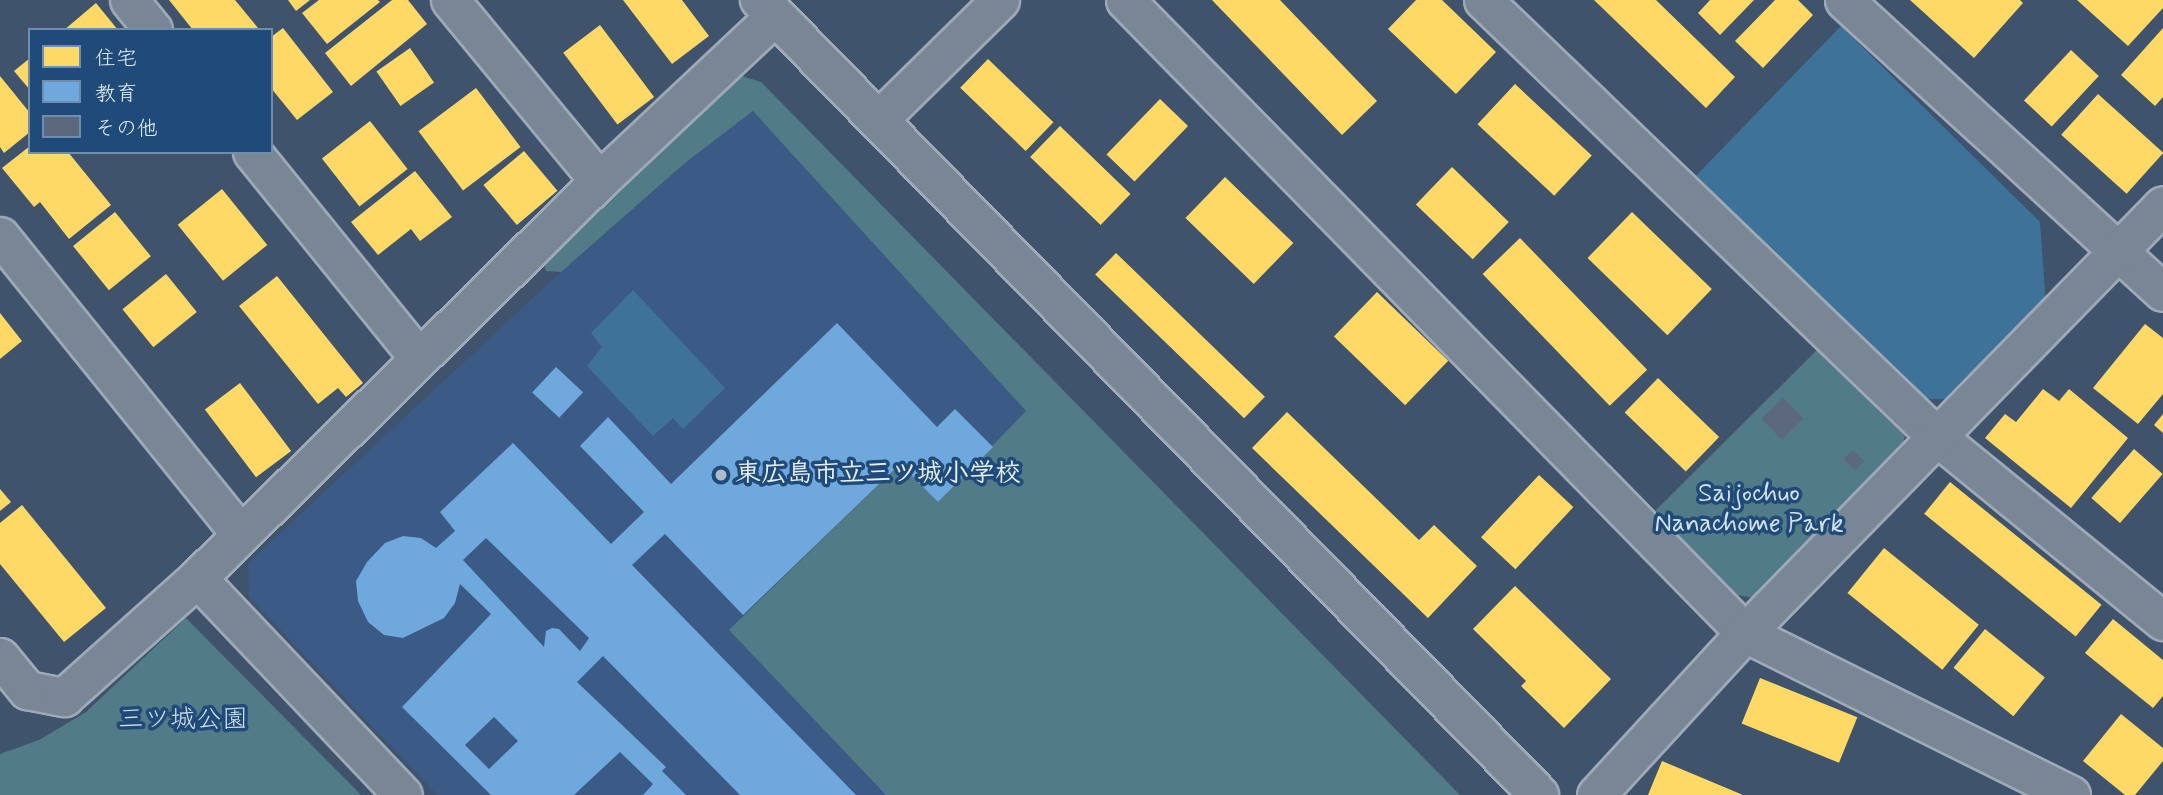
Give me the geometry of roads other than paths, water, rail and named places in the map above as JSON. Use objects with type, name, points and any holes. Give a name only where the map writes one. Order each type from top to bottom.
[{"type":"street","points":[[129,0],[151,28]]},
{"type":"street","points":[[450,0],[599,181]]},
{"type":"street","points":[[878,120],[1000,0]]},
{"type":"street","points":[[1125,0],[1745,633],[2071,795]]},
{"type":"street","points":[[1483,0],[1936,436],[2163,621]]},
{"type":"street","points":[[1843,0],[2116,253],[2163,292]]},
{"type":"street","points":[[0,657],[27,690],[64,697],[197,578],[239,532],[599,181],[767,8],[1539,795]]},
{"type":"street","points":[[254,154],[418,357]]},
{"type":"street","points":[[1596,795],[1745,633],[2163,205]]},
{"type":"street","points":[[0,236],[239,532]]},
{"type":"street","points":[[197,578],[403,795]]},
{"type":"place","name":"東広島市立三ツ城小学校","points":[[721,475]]},
{"type":"park label","name":"Saijochuo Nanachome Park","points":[[1749,510]]},
{"type":"park label","name":"三ツ城公園","points":[[183,721]]}]
